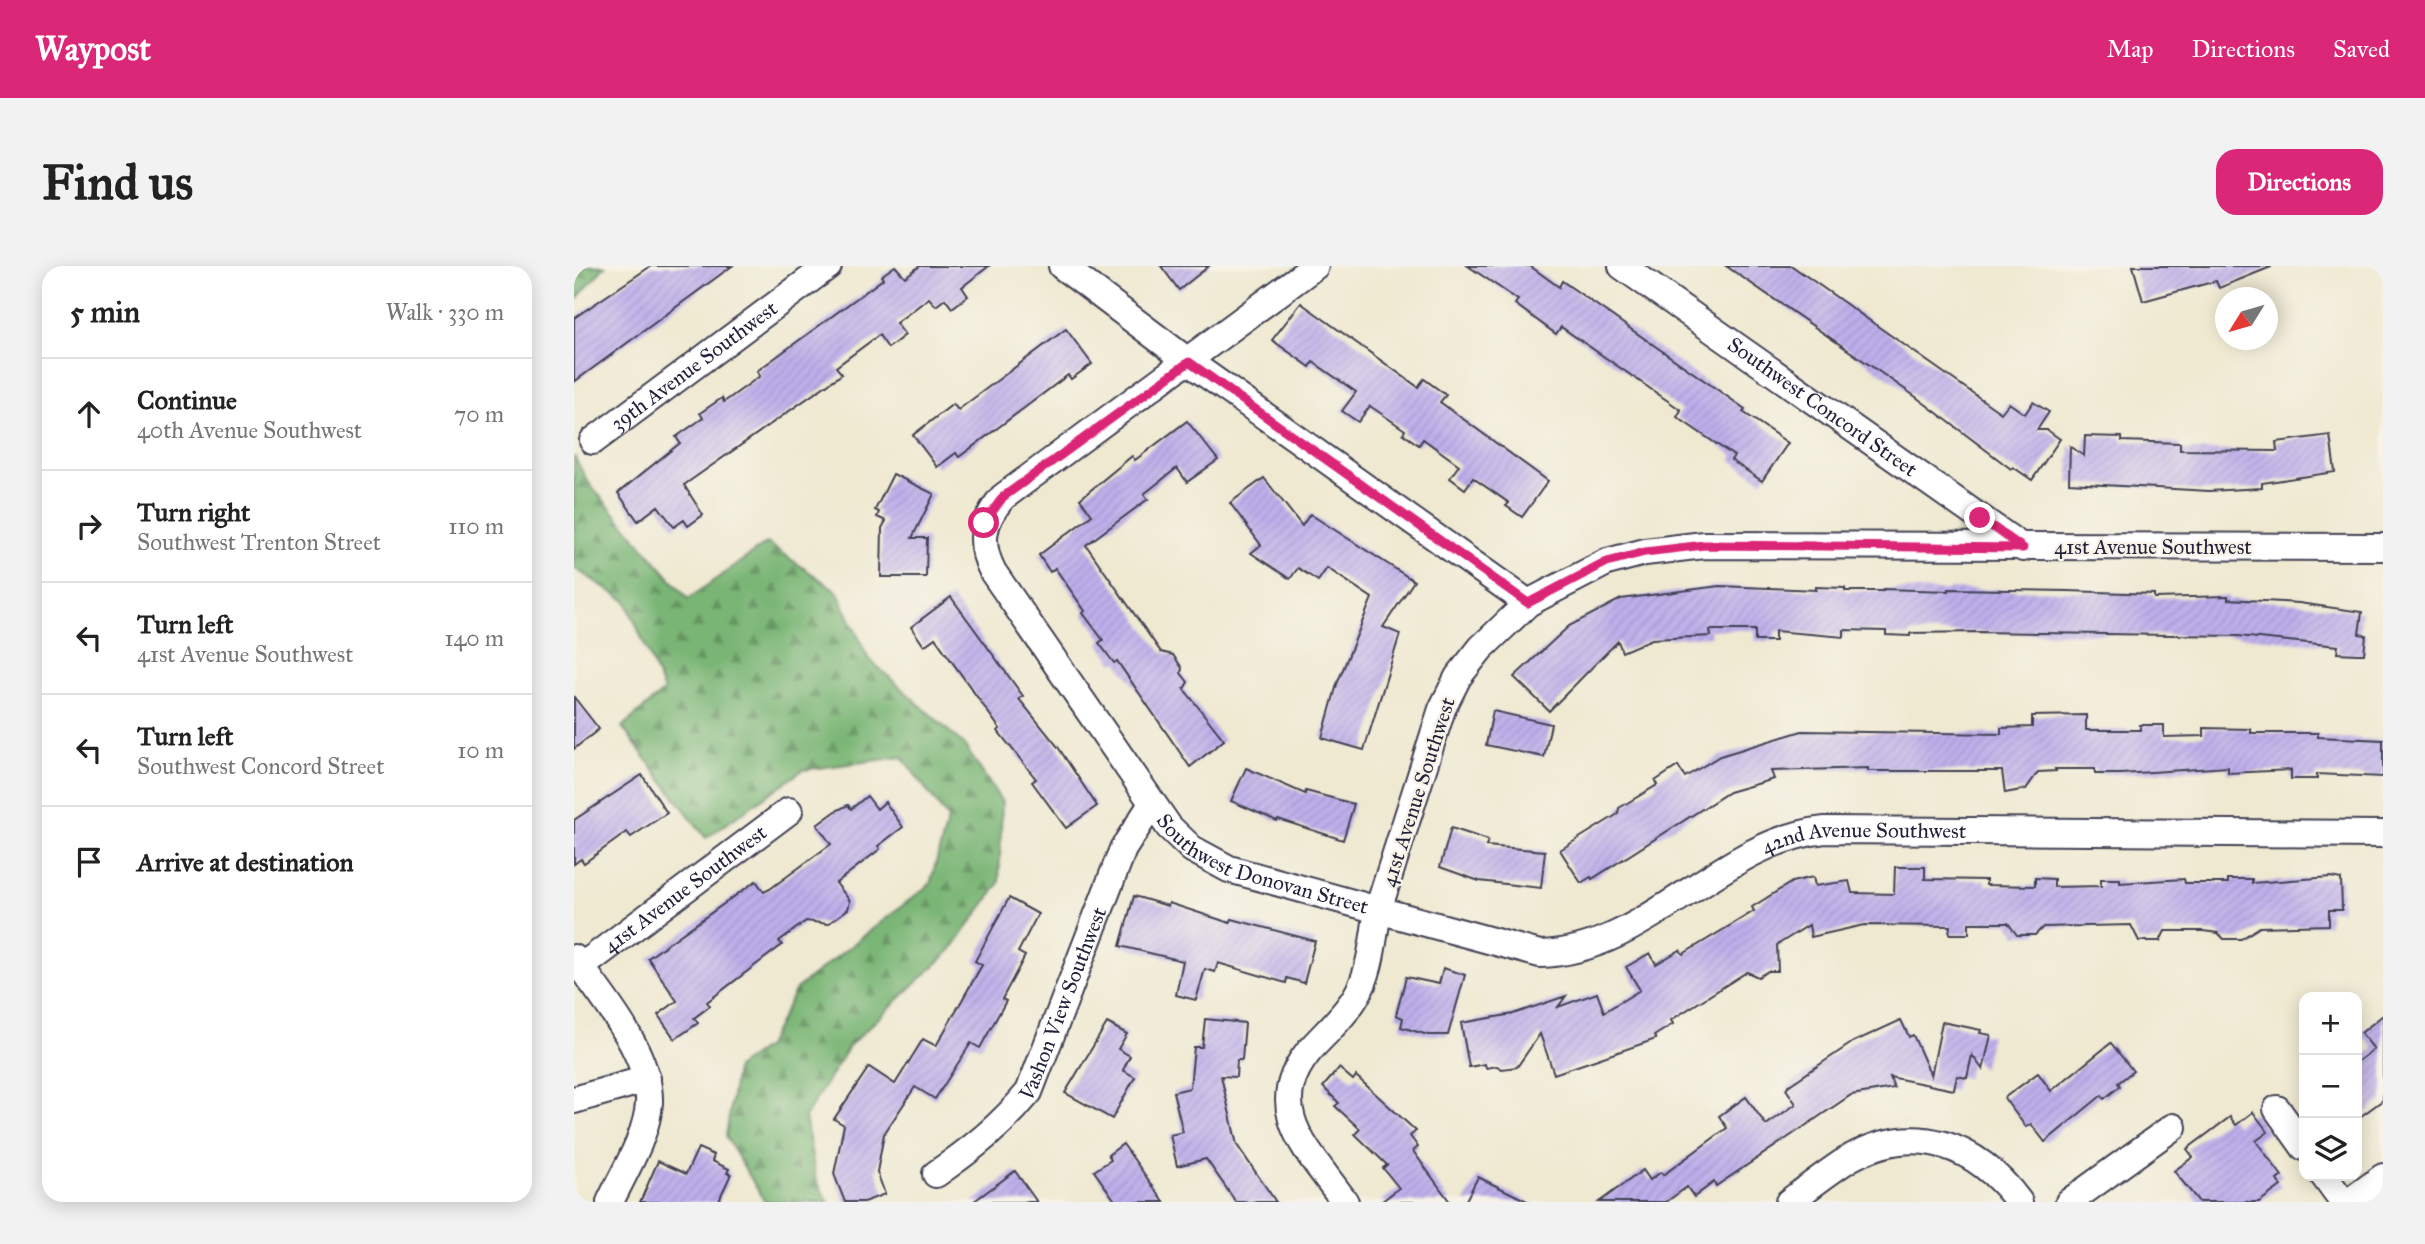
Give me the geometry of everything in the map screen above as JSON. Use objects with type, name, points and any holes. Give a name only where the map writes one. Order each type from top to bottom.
[{"type":"street","name":"39th Avenue Southwest","points":[[593,441],[828,266]]},
{"type":"street","points":[[1062,266],[1189,362],[1528,603]]},
{"type":"street","points":[[1189,362],[1315,266]]},
{"type":"street","name":"Southwest Concord Street","points":[[1622,266],[2023,548]]},
{"type":"street","name":"Southwest Donovan Street","points":[[1189,362],[1003,497],[984,523],[985,556],[993,572],[1152,804],[1169,827],[1192,849],[1229,869],[1378,910],[1365,979],[1355,999],[1307,1053],[1287,1091],[1288,1108],[1295,1128],[1345,1202]]},
{"type":"street","name":"41st Avenue Southwest","points":[[1378,910],[1441,709],[1458,677],[1481,648],[1528,603],[1607,562],[1645,552],[1704,545],[2383,547]]},
{"type":"street","name":"Vashon View Southwest","points":[[936,1174],[976,1146],[1005,1121],[1030,1092],[1119,859],[1134,828],[1152,804]]},
{"type":"street","name":"41st Avenue Southwest","points":[[578,963],[789,811]]},
{"type":"street","name":"42nd Avenue Southwest","points":[[1378,910],[1541,954],[1563,953],[1602,942],[1759,849],[1801,832],[2383,834]]},
{"type":"street","points":[[578,963],[635,1047],[648,1079],[649,1104],[645,1124],[610,1202]]},
{"type":"street","points":[[574,1100],[648,1079]]},
{"type":"street","points":[[2277,1109],[2299,1140]]},
{"type":"street","points":[[2069,1202],[2173,1128]]},
{"type":"street","points":[[1789,1202],[1852,1158],[1875,1148],[1932,1140],[1956,1147],[1993,1172],[2019,1202]]},
{"type":"street","points":[[2348,1202],[2383,1177]]},
{"type":"street","points":[[2328,1181],[2343,1202]]},
{"type":"green space","points":[[574,266],[605,266],[574,302]]},
{"type":"green space","points":[[574,456],[588,482],[688,599],[767,543],[837,591],[868,658],[964,745],[1002,802],[999,884],[951,950],[850,1045],[805,1117],[816,1179],[828,1202],[765,1202],[726,1137],[736,1068],[767,1046],[796,989],[930,884],[948,819],[902,757],[803,770],[706,838],[622,727],[664,691],[626,601],[574,568]]},
{"type":"building","points":[[651,266],[732,266],[574,382],[574,318]]},
{"type":"building","points":[[895,266],[905,277],[920,266],[989,266],[962,287],[968,296],[952,308],[945,299],[936,306],[929,298],[896,323],[905,335],[888,348],[879,335],[836,367],[842,374],[684,485],[703,515],[688,526],[684,520],[674,527],[658,506],[638,521],[618,493],[680,443],[676,437],[703,418],[700,413],[722,398],[724,402],[760,376],[757,371],[883,279],[881,276]]},
{"type":"building","points":[[1161,266],[1209,266],[1179,290]]},
{"type":"building","points":[[1468,266],[1530,266],[1559,287],[1562,281],[1745,409],[1743,412],[1788,443],[1762,481],[1731,460],[1734,456],[1677,417],[1681,410],[1561,327],[1556,334],[1515,304],[1518,300]]},
{"type":"building","points":[[1726,266],[1792,266],[2001,413],[2009,403],[2025,414],[2033,402],[2049,412],[2037,430],[2047,430],[2060,439],[2032,480],[2013,467],[2011,469],[1916,397]]},
{"type":"building","points":[[2133,266],[2271,266],[2221,287],[2219,287],[2216,281],[2143,301]]},
{"type":"building","points":[[1301,303],[1418,387],[1424,379],[1446,395],[1440,402],[1548,481],[1522,517],[1506,506],[1509,503],[1473,478],[1465,489],[1450,478],[1459,465],[1423,439],[1419,445],[1403,434],[1405,430],[1370,406],[1358,422],[1342,411],[1356,392],[1313,362],[1310,367],[1272,340]]},
{"type":"building","points":[[1066,329],[1092,364],[1071,379],[1068,375],[959,457],[956,453],[937,467],[913,435],[953,404],[958,410]]},
{"type":"building","points":[[1187,421],[1218,460],[1187,482],[1177,468],[1144,494],[1148,499],[1086,545],[1161,652],[1173,655],[1188,682],[1184,689],[1224,740],[1190,767],[1117,661],[1114,663],[1099,643],[1103,640],[1055,568],[1050,572],[1039,555],[1092,515],[1080,499],[1132,456],[1135,460]]},
{"type":"building","points":[[2330,435],[2335,472],[2262,483],[2262,488],[2209,491],[2069,483],[2070,446],[2084,456],[2085,436],[2122,437],[2122,441],[2180,443],[2180,450],[2277,451],[2276,442]]},
{"type":"building","points":[[893,474],[934,494],[912,538],[927,538],[926,577],[881,577],[882,528],[886,521],[877,517],[879,512],[875,510]]},
{"type":"building","points":[[1264,478],[1302,526],[1310,514],[1414,581],[1383,627],[1400,634],[1364,750],[1322,738],[1337,684],[1372,598],[1327,568],[1318,581],[1298,568],[1290,579],[1251,553],[1261,545],[1230,503]]},
{"type":"building","points":[[1719,586],[1816,590],[1816,587],[1845,588],[1845,591],[2068,591],[2154,594],[2154,598],[2228,596],[2228,599],[2299,603],[2362,612],[2359,634],[2366,635],[2364,654],[2357,654],[2337,653],[2338,646],[2238,636],[1979,632],[1910,633],[1910,636],[1886,635],[1886,631],[1844,630],[1844,637],[1775,631],[1775,641],[1755,641],[1755,630],[1710,630],[1711,636],[1652,639],[1622,652],[1618,641],[1549,711],[1514,677],[1569,626],[1621,599]]},
{"type":"building","points":[[951,597],[1023,696],[1019,699],[1058,747],[1097,806],[1066,828],[1032,782],[1036,779],[998,731],[1000,729],[935,638],[924,646],[911,627]]},
{"type":"building","points":[[574,697],[599,729],[574,749]]},
{"type":"building","points":[[1493,711],[1551,724],[1544,757],[1486,745]]},
{"type":"building","points":[[2086,715],[2086,730],[2141,730],[2140,725],[2164,725],[2164,737],[2204,736],[2204,728],[2251,729],[2251,733],[2318,733],[2318,737],[2383,740],[2383,777],[2317,774],[2317,779],[2291,779],[2291,770],[2228,773],[2228,767],[2121,774],[2095,774],[2095,769],[2055,769],[2056,771],[2038,772],[2026,789],[2005,793],[2002,771],[1868,771],[1868,768],[1771,771],[1774,779],[1729,792],[1592,879],[1591,877],[1581,883],[1560,850],[1618,814],[1619,808],[1657,785],[1655,781],[1678,766],[1685,777],[1720,756],[1802,731],[2001,734],[2001,728],[2032,727],[2032,716]]},
{"type":"building","points":[[1246,768],[1305,794],[1306,791],[1354,804],[1343,840],[1278,819],[1277,821],[1231,801]]},
{"type":"building","points":[[642,775],[667,813],[631,837],[627,832],[584,863],[581,859],[574,864],[574,820]]},
{"type":"building","points":[[867,796],[877,809],[885,802],[903,827],[878,846],[880,849],[836,883],[850,901],[848,909],[828,924],[806,921],[779,941],[782,945],[707,1002],[710,1006],[694,1018],[698,1023],[675,1039],[658,1015],[677,1001],[648,958],[756,881],[764,892],[831,844],[817,825],[848,805],[851,809]]},
{"type":"building","points":[[1451,828],[1488,840],[1486,846],[1545,851],[1541,888],[1479,881],[1440,867]]},
{"type":"building","points":[[1895,867],[1925,867],[1925,879],[1986,880],[1986,885],[2035,886],[2035,878],[2054,879],[2054,887],[2101,886],[2101,879],[2120,879],[2120,883],[2184,879],[2185,883],[2228,883],[2228,879],[2252,879],[2252,883],[2331,877],[2341,879],[2342,910],[2329,910],[2329,925],[2260,927],[2241,939],[2224,939],[2218,933],[2203,931],[2165,931],[2160,941],[2139,941],[2131,925],[2043,927],[2035,935],[2017,935],[2008,923],[1969,923],[1969,934],[1949,934],[1950,926],[1864,925],[1811,937],[1809,925],[1777,945],[1778,971],[1768,971],[1758,977],[1747,972],[1671,1020],[1673,1024],[1654,1036],[1656,1039],[1554,1074],[1540,1034],[1517,1067],[1486,1068],[1485,1064],[1469,1067],[1461,1023],[1513,1014],[1566,996],[1558,1007],[1597,993],[1604,1012],[1640,990],[1626,967],[1650,953],[1656,964],[1680,950],[1683,954],[1754,911],[1752,907],[1792,882],[1813,877],[1815,886],[1849,881],[1852,893],[1894,894]]},
{"type":"building","points":[[1134,896],[1168,906],[1169,903],[1230,923],[1232,919],[1315,941],[1304,983],[1287,978],[1286,983],[1218,963],[1215,972],[1205,969],[1196,1000],[1176,995],[1183,961],[1120,946]]},
{"type":"building","points":[[1009,898],[1038,914],[1018,952],[1025,956],[1002,999],[1006,1001],[980,1048],[971,1043],[935,1099],[915,1087],[884,1134],[877,1172],[885,1194],[864,1202],[845,1202],[834,1174],[844,1125],[834,1119],[869,1067],[895,1084],[923,1039],[936,1046],[982,965],[975,961]]},
{"type":"building","points":[[1443,968],[1465,975],[1448,1035],[1428,1035],[1401,1027],[1403,1018],[1396,1015],[1406,977],[1439,984]]},
{"type":"building","points":[[2383,1015],[2383,1100],[2362,1115],[2362,1058],[2374,1049],[2362,1032]]},
{"type":"building","points":[[1205,1019],[1245,1023],[1242,1060],[1237,1060],[1236,1077],[1221,1076],[1237,1145],[1276,1202],[1236,1202],[1206,1159],[1177,1166],[1170,1135],[1183,1132],[1173,1092],[1190,1088],[1194,1047],[1202,1047]]},
{"type":"building","points":[[1901,1020],[1909,1037],[1913,1035],[1931,1076],[1942,1022],[1981,1030],[1980,1033],[1991,1035],[1983,1070],[1972,1055],[1967,1078],[1957,1076],[1954,1090],[1890,1077],[1894,1088],[1851,1095],[1716,1186],[1714,1182],[1694,1197],[1687,1187],[1666,1202],[1599,1202],[1643,1170],[1650,1180],[1661,1172],[1663,1175],[1727,1128],[1719,1116],[1746,1097],[1766,1125],[1796,1104],[1786,1089],[1788,1086],[1853,1042]]},
{"type":"building","points":[[1107,1023],[1127,1034],[1118,1049],[1130,1056],[1123,1070],[1135,1077],[1112,1119],[1065,1093]]},
{"type":"building","points":[[2111,1043],[2133,1071],[2104,1099],[2102,1095],[2045,1142],[2031,1124],[2026,1127],[2004,1098],[2038,1073],[2051,1091]]},
{"type":"building","points":[[1339,1068],[1353,1080],[1356,1076],[1416,1131],[1410,1136],[1418,1147],[1413,1151],[1450,1202],[1381,1202],[1399,1188],[1383,1168],[1387,1165],[1355,1134],[1360,1129],[1335,1106],[1339,1103],[1323,1087]]},
{"type":"building","points":[[2253,1112],[2268,1132],[2256,1141],[2282,1176],[2277,1180],[2281,1186],[2259,1202],[2199,1202],[2174,1171],[2193,1157],[2187,1149],[2230,1117],[2236,1125]]},
{"type":"building","points":[[1123,1144],[1164,1202],[1116,1202],[1094,1171],[1111,1160],[1108,1155]]},
{"type":"building","points":[[698,1148],[714,1155],[712,1161],[729,1169],[727,1173],[731,1174],[718,1202],[640,1202],[658,1161],[686,1174]]},
{"type":"building","points":[[1015,1171],[1037,1202],[973,1202]]},
{"type":"building","points":[[1478,1177],[1529,1202],[1465,1202]]},
{"type":"route","points":[[984,523],[1003,497],[1189,362],[1528,603],[1607,562],[1645,552],[1704,545],[2023,548],[1980,518]]}]
